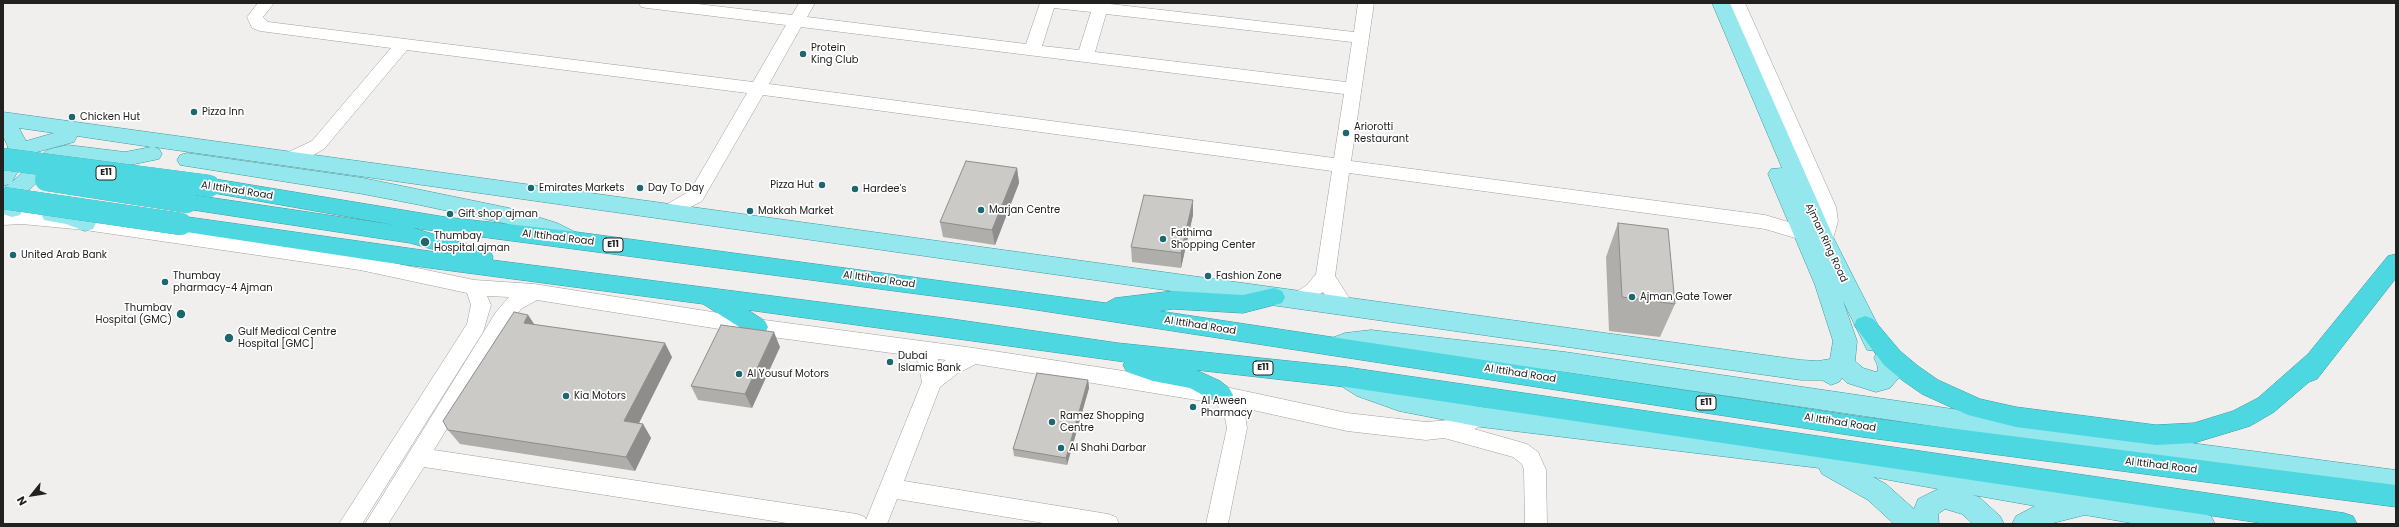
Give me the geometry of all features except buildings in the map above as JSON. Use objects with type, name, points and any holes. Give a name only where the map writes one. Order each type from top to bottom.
[{"type":"highway","name":"Al Ittihad Road","points":[[8,157],[210,186],[445,225],[569,239],[1100,311],[1862,427],[2396,496]]},
{"type":"highway","points":[[3,173],[410,235],[458,248],[507,269]]},
{"type":"highway","name":"E11","points":[[3,198],[384,254],[704,295],[1118,352],[1346,377],[2344,524]]},
{"type":"highway","points":[[330,259],[384,254]]},
{"type":"highway","points":[[2123,444],[2187,444],[2208,441],[2243,431],[2270,417],[2284,406],[2316,361],[2396,262]]},
{"type":"highway","points":[[704,295],[757,327]]},
{"type":"highway","points":[[1100,311],[1154,301],[1192,301],[1232,305],[1254,303],[1274,296]]},
{"type":"highway","points":[[1865,325],[1892,358],[1910,373],[1930,387],[1976,408],[2016,418],[2156,435],[2194,433],[2241,419],[2266,405],[2316,361]]},
{"type":"highway","points":[[1118,352],[1137,366],[1194,379],[1212,388],[1221,395]]},
{"type":"main road","name":"Ajman Ring Road","points":[[1707,3],[1802,233],[1835,308],[1846,341],[1842,363]]},
{"type":"main road","name":"Ajman Ring Road","points":[[1721,3],[1824,241],[1865,325],[1886,358],[1923,390],[1956,408],[1998,426]]},
{"type":"main road","points":[[4,124],[288,159],[318,154],[461,183],[668,212],[698,206],[1298,300],[1810,371],[1826,370],[1842,363]]},
{"type":"main road","points":[[4,124],[152,154],[363,186],[525,221],[569,239]]},
{"type":"main road","points":[[4,124],[17,141],[8,157]]},
{"type":"main road","points":[[8,157],[43,143],[67,137]]},
{"type":"main road","points":[[85,222],[69,216],[8,209],[4,203],[9,195],[47,160],[59,153],[68,152],[118,159],[152,154]]},
{"type":"main road","points":[[3,178],[14,163],[8,157]]},
{"type":"main road","points":[[461,183],[487,212]]},
{"type":"main road","points":[[1505,329],[1531,340],[1565,362]]},
{"type":"main road","points":[[1337,346],[1353,340],[1371,339],[1565,362],[1731,388],[2123,444],[2396,480]]},
{"type":"main road","points":[[1842,363],[1854,376],[1868,382],[1876,382],[1882,381],[1890,374],[1889,363],[1886,358]]},
{"type":"main road","points":[[1731,388],[1741,382],[1751,381],[1810,384],[1831,375],[1842,363]]},
{"type":"main road","points":[[1346,377],[1365,389],[1399,401],[1481,417],[1802,454],[2091,503],[2202,524]]},
{"type":"main road","points":[[1802,454],[1861,482],[1892,504],[1912,524]]},
{"type":"main road","points":[[1926,524],[1925,513],[1927,507],[1932,503],[1945,498],[1970,505],[1990,524]]},
{"type":"main road","points":[[2025,524],[2049,511],[2091,503]]},
{"type":"street","points":[[266,3],[256,17],[256,21],[261,26],[402,46],[757,89],[1342,165],[1765,222],[1802,233]]},
{"type":"street","points":[[647,3],[1354,88]]},
{"type":"street","points":[[698,206],[757,89],[807,3]]},
{"type":"street","points":[[1032,50],[1048,3]]},
{"type":"street","points":[[1056,3],[1361,38]]},
{"type":"street","points":[[1298,300],[1314,290],[1325,276],[1366,3]]},
{"type":"street","points":[[1738,3],[1827,207],[1829,220],[1824,241]]},
{"type":"street","points":[[1086,56],[1100,8]]},
{"type":"street","points":[[318,154],[402,46]]},
{"type":"street","points":[[1765,222],[1780,215],[1791,205]]},
{"type":"street","points":[[3,218],[22,217],[85,222],[408,272],[474,287],[534,292],[757,327],[974,356],[1221,395],[1261,405],[1347,422],[1414,430],[1445,430],[1518,450],[1530,458],[1535,470],[1536,524]]},
{"type":"street","points":[[1325,276],[1333,292],[1345,306]]},
{"type":"street","points":[[376,524],[419,457],[481,336],[479,319],[481,305],[474,287]]},
{"type":"street","points":[[350,524],[481,336],[520,300],[534,292]]},
{"type":"street","points":[[919,348],[928,360],[932,382]]},
{"type":"street","points":[[876,524],[932,382],[952,367],[974,356]]},
{"type":"street","points":[[1216,524],[1237,428],[1234,410],[1221,395]]},
{"type":"street","points":[[1237,428],[1261,405]]},
{"type":"street","points":[[1445,430],[1481,417]]},
{"type":"street","points":[[419,457],[857,524]]},
{"type":"street","points":[[889,488],[1108,524]]},
{"type":"place","name":"Protein King Club","points":[[803,54]]},
{"type":"place","name":"Pizza Inn","points":[[194,112]]},
{"type":"place","name":"Chicken Hut","points":[[72,117]]},
{"type":"place","name":"Ariorotti Restaurant","points":[[1346,133]]},
{"type":"place","name":"Pizza Hut","points":[[822,185]]},
{"type":"place","name":"Emirates Markets","points":[[531,188]]},
{"type":"place","name":"Day To Day","points":[[640,188]]},
{"type":"place","name":"Hardee's","points":[[855,189]]},
{"type":"place","name":"Marjan Centre","points":[[981,210]]},
{"type":"place","name":"Makkah Market","points":[[750,211]]},
{"type":"place","name":"Gift shop ajman","points":[[450,214]]},
{"type":"place","name":"Fathima Shopping Center","points":[[1163,239]]},
{"type":"place","name":"Thumbay Hospital ajman","points":[[425,242]]},
{"type":"place","name":"United Arab Bank","points":[[13,255]]},
{"type":"place","name":"Fashion Zone","points":[[1208,276]]},
{"type":"place","name":"Thumbay pharmacy-4 Ajman","points":[[165,282]]},
{"type":"place","name":"Ajman Gate Tower","points":[[1632,297]]},
{"type":"place","name":"Thumbay Hospital (GMC)","points":[[181,314]]},
{"type":"place","name":"Gulf Medical Centre Hospital [GMC]","points":[[229,338]]},
{"type":"place","name":"Dubai Islamic Bank","points":[[890,362]]},
{"type":"place","name":"Al Yousuf Motors","points":[[739,374]]},
{"type":"place","name":"Kia Motors","points":[[566,396]]},
{"type":"place","name":"Al Aween Pharmacy","points":[[1193,407]]},
{"type":"place","name":"Ramez Shopping Centre","points":[[1052,422]]},
{"type":"place","name":"Al Shahi Darbar","points":[[1061,448]]}]
